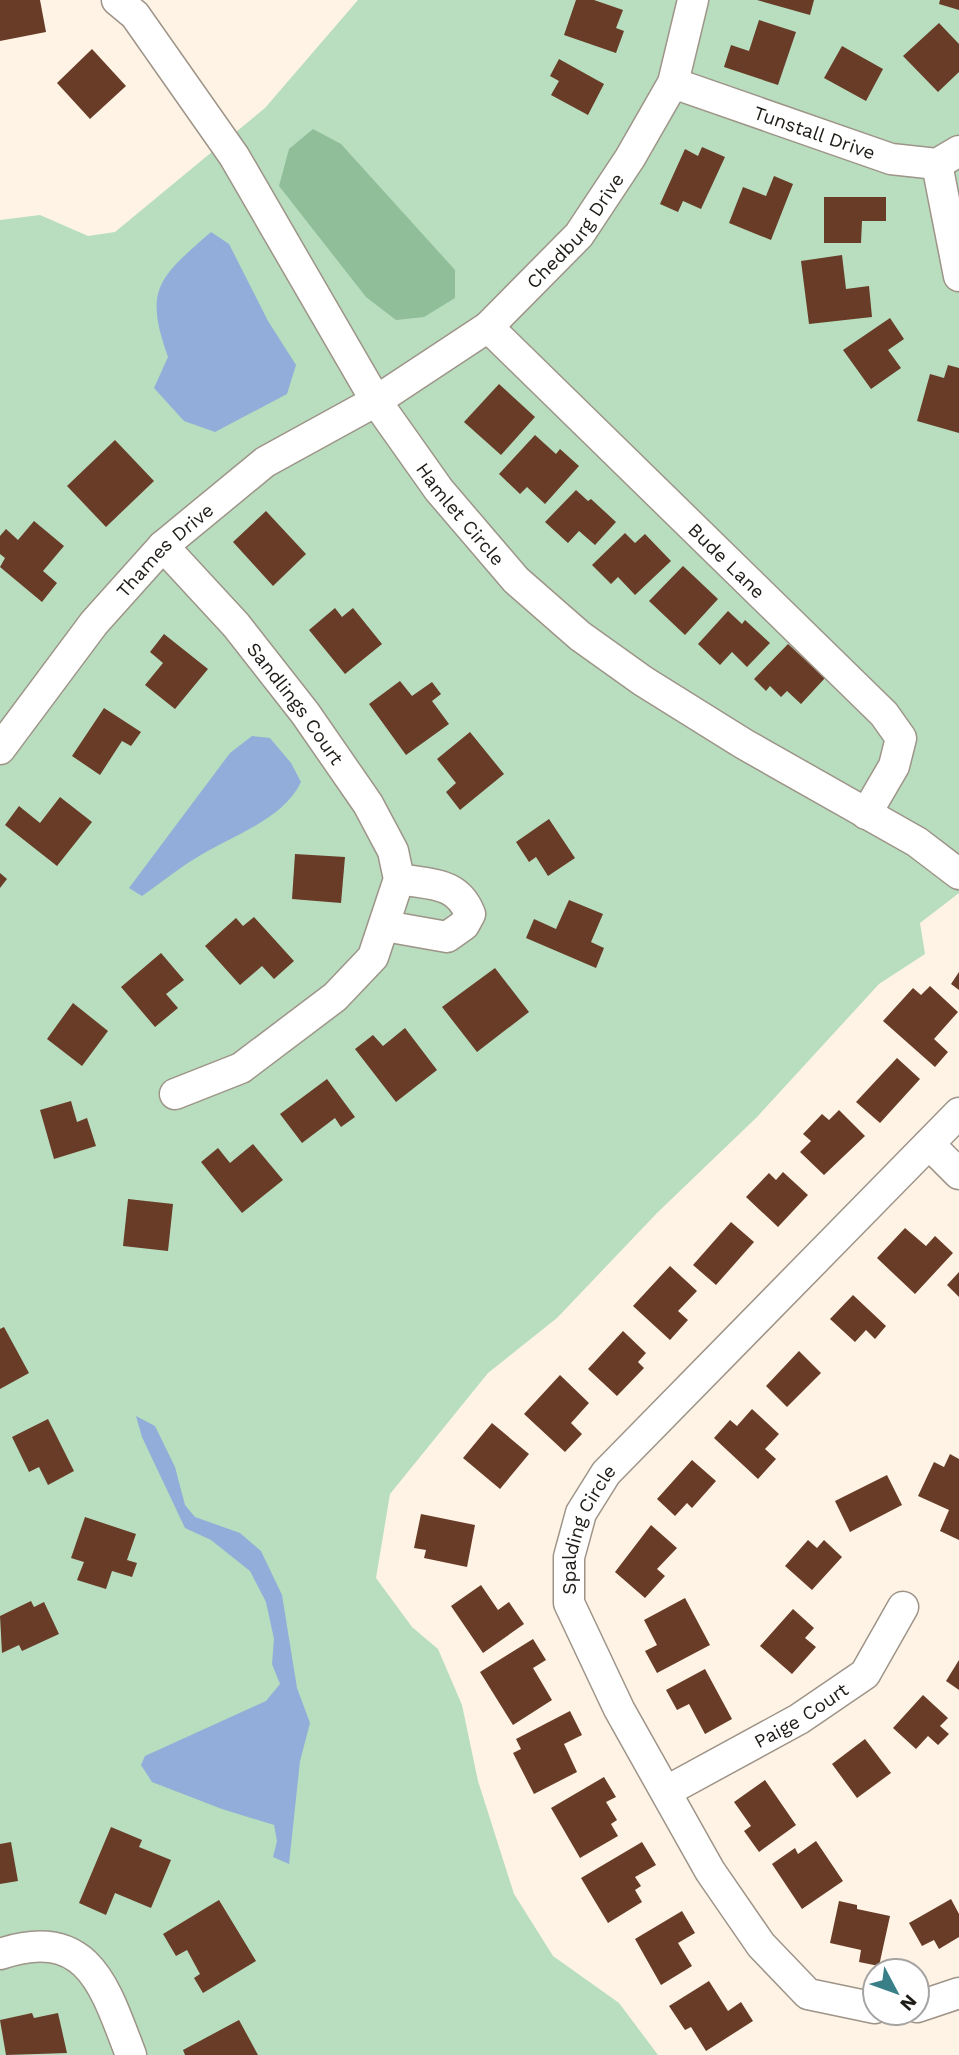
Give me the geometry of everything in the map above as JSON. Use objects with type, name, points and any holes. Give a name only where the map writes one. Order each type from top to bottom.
[{"type":"street","name":"Hamlet Circle","points":[[117,0],[135,15],[234,156],[376,401],[439,490],[516,580],[580,636],[744,744],[917,842],[959,873]]},
{"type":"street","name":"Chedburg Drive","points":[[376,401],[488,327],[579,234],[630,158],[673,83],[693,0]]},
{"type":"street","name":"Tunstall Drive","points":[[673,83],[891,159],[948,157]]},
{"type":"street","points":[[948,157],[959,276]]},
{"type":"street","name":"Bude Lane","points":[[488,327],[884,714],[901,738],[894,766],[866,814]]},
{"type":"street","name":"Thames Drive","points":[[0,749],[94,624],[163,546],[265,462],[376,401]]},
{"type":"street","name":"Sandlings Court","points":[[163,546],[236,625],[305,712],[368,803],[393,852],[399,879]]},
{"type":"street","points":[[175,1094],[240,1068],[335,997],[373,957],[399,879],[453,889],[464,899],[470,914],[464,925],[447,937],[385,926]]},
{"type":"street","name":"Spalding Circle","points":[[861,2005],[808,1994],[761,1945],[710,1871],[619,1709],[569,1603],[569,1557],[581,1513],[607,1472],[959,1113]]},
{"type":"street","points":[[929,1144],[959,1174]]},
{"type":"street","name":"Paige Court","points":[[667,1791],[799,1719],[865,1674],[903,1607]]},
{"type":"street","points":[[0,1954],[26,1945],[55,1947],[82,1961],[103,1983],[131,2055]]},
{"type":"street","points":[[931,2002],[959,1993]]},
{"type":"green space","points":[[358,0],[959,0],[959,893],[920,923],[925,954],[879,984],[757,1117],[657,1213],[557,1318],[488,1373],[390,1494],[376,1578],[412,1627],[438,1649],[462,1705],[478,1781],[514,1894],[553,1956],[619,2003],[658,2055],[0,2055],[0,220],[40,215],[88,236],[115,232],[265,108]]},
{"type":"green space","points":[[313,129],[341,144],[455,270],[455,298],[424,317],[396,320],[366,297],[279,186],[289,149]]},
{"type":"water","points":[[211,232],[229,244],[268,321],[296,365],[287,394],[215,432],[184,421],[154,388],[168,357],[157,315],[157,299],[161,286],[179,261]]},
{"type":"water","points":[[252,736],[270,738],[291,763],[301,782],[293,795],[269,817],[189,862],[142,896],[129,888],[230,753]]},
{"type":"water","points":[[136,1416],[155,1426],[175,1467],[185,1505],[195,1517],[240,1533],[261,1551],[282,1595],[297,1688],[310,1723],[300,1761],[289,1864],[273,1857],[277,1841],[274,1825],[222,1809],[152,1782],[141,1765],[145,1756],[266,1701],[280,1684],[272,1664],[274,1639],[266,1602],[250,1571],[211,1540],[185,1528],[142,1437]]},
{"type":"building","points":[[0,0],[40,0],[46,32],[0,41]]},
{"type":"building","points":[[576,0],[594,0],[623,10],[616,28],[624,31],[616,53],[564,35]]},
{"type":"building","points":[[757,0],[814,0],[810,15]]},
{"type":"building","points":[[940,0],[959,0],[959,10],[939,4]]},
{"type":"building","points":[[759,20],[796,32],[778,85],[724,67],[731,45],[749,51]]},
{"type":"building","points":[[939,23],[959,44],[959,72],[938,92],[903,56]]},
{"type":"building","points":[[842,46],[883,69],[866,101],[824,78]]},
{"type":"building","points":[[92,49],[126,86],[90,119],[57,83]]},
{"type":"building","points":[[559,59],[604,84],[588,115],[551,95],[559,81],[550,76]]},
{"type":"building","points":[[702,147],[725,157],[701,209],[683,201],[678,212],[660,204],[685,149],[698,156]]},
{"type":"building","points":[[774,176],[793,184],[771,240],[729,223],[743,187],[766,196]]},
{"type":"building","points":[[824,197],[886,197],[886,221],[862,221],[861,243],[824,243]]},
{"type":"building","points":[[842,255],[846,289],[869,286],[872,317],[809,324],[801,261]]},
{"type":"building","points":[[890,318],[904,339],[888,350],[901,368],[871,389],[843,350]]},
{"type":"building","points":[[948,365],[959,368],[959,433],[917,421],[930,374],[944,378]]},
{"type":"building","points":[[499,384],[535,417],[501,455],[464,422]]},
{"type":"building","points":[[535,435],[556,454],[560,449],[579,466],[545,504],[527,487],[520,494],[499,474]]},
{"type":"building","points":[[115,440],[154,481],[106,527],[67,486]]},
{"type":"building","points":[[576,490],[588,501],[591,499],[616,522],[595,545],[579,531],[568,543],[545,522]]},
{"type":"building","points":[[266,511],[306,554],[273,586],[233,542]]},
{"type":"building","points":[[34,521],[64,546],[43,571],[57,583],[42,602],[0,567],[5,558],[0,554],[0,536],[6,529],[18,540]]},
{"type":"building","points":[[625,533],[635,543],[645,534],[671,561],[635,595],[618,577],[611,584],[592,565]]},
{"type":"building","points":[[683,566],[718,599],[685,635],[649,601]]},
{"type":"building","points":[[335,608],[342,617],[353,608],[382,644],[345,674],[309,630]]},
{"type":"building","points":[[728,611],[742,624],[745,620],[770,643],[747,667],[732,652],[720,665],[698,644]]},
{"type":"building","points":[[164,634],[208,669],[175,709],[145,685],[163,663],[150,652]]},
{"type":"building","points":[[788,644],[825,678],[801,704],[787,691],[781,697],[770,686],[766,691],[754,679]]},
{"type":"building","points":[[400,681],[412,696],[432,682],[441,694],[432,701],[449,724],[406,755],[369,704]]},
{"type":"building","points":[[104,708],[141,732],[131,746],[122,741],[100,775],[72,756]]},
{"type":"building","points":[[470,732],[504,774],[460,810],[446,792],[456,783],[437,759]]},
{"type":"building","points":[[60,797],[92,822],[57,866],[5,825],[19,806],[40,823]]},
{"type":"building","points":[[549,819],[575,858],[548,876],[536,857],[529,862],[516,842]]},
{"type":"building","points":[[295,854],[345,857],[341,903],[292,899]]},
{"type":"building","points":[[0,873],[7,879],[0,888]]},
{"type":"building","points":[[569,900],[603,914],[591,942],[604,948],[596,968],[526,938],[534,919],[556,929]]},
{"type":"building","points":[[254,917],[294,961],[274,979],[262,966],[240,985],[205,946],[236,918],[243,926]]},
{"type":"building","points":[[161,953],[184,980],[166,994],[178,1008],[155,1027],[121,987]]},
{"type":"building","points":[[495,968],[529,1012],[477,1052],[442,1007]]},
{"type":"building","points":[[959,972],[959,990],[951,984]]},
{"type":"building","points":[[930,986],[958,1012],[934,1039],[948,1052],[935,1067],[883,1021],[913,988],[921,995]]},
{"type":"building","points":[[73,1003],[108,1031],[82,1066],[47,1039]]},
{"type":"building","points":[[405,1028],[437,1070],[396,1102],[355,1049],[373,1035],[383,1046]]},
{"type":"building","points":[[897,1058],[920,1079],[880,1123],[856,1102]]},
{"type":"building","points":[[327,1079],[355,1117],[341,1127],[335,1118],[302,1143],[280,1114]]},
{"type":"building","points":[[71,1101],[77,1122],[87,1118],[96,1146],[54,1159],[40,1110]]},
{"type":"building","points":[[839,1110],[865,1136],[824,1175],[800,1152],[811,1141],[803,1134],[822,1114],[829,1120]]},
{"type":"building","points":[[253,1144],[283,1180],[242,1213],[201,1162],[218,1148],[230,1163]]},
{"type":"building","points":[[783,1172],[808,1195],[778,1227],[746,1197],[769,1173],[776,1180]]},
{"type":"building","points":[[128,1199],[173,1204],[168,1251],[123,1246]]},
{"type":"building","points":[[731,1222],[754,1242],[716,1285],[693,1265]]},
{"type":"building","points":[[905,1228],[926,1246],[935,1236],[953,1253],[915,1294],[877,1258]]},
{"type":"building","points":[[670,1266],[697,1291],[678,1311],[688,1320],[670,1340],[633,1306]]},
{"type":"building","points":[[959,1272],[959,1297],[947,1285]]},
{"type":"building","points":[[853,1295],[886,1326],[875,1339],[866,1330],[855,1342],[830,1319]]},
{"type":"building","points":[[4,1327],[29,1373],[0,1389],[0,1329]]},
{"type":"building","points":[[623,1331],[646,1353],[638,1362],[644,1368],[617,1396],[588,1369]]},
{"type":"building","points":[[799,1351],[821,1373],[787,1407],[766,1386]]},
{"type":"building","points":[[560,1375],[589,1403],[571,1423],[582,1434],[565,1452],[524,1414]]},
{"type":"building","points":[[752,1409],[779,1434],[765,1449],[776,1459],[758,1479],[714,1438],[730,1420],[737,1426]]},
{"type":"building","points":[[48,1419],[74,1471],[48,1485],[39,1467],[29,1472],[12,1437]]},
{"type":"building","points":[[492,1423],[529,1454],[500,1489],[463,1458]]},
{"type":"building","points":[[950,1454],[959,1459],[959,1540],[940,1531],[949,1510],[918,1496],[934,1462],[944,1467]]},
{"type":"building","points":[[692,1460],[716,1481],[692,1508],[687,1503],[675,1516],[657,1499]]},
{"type":"building","points":[[887,1475],[902,1505],[850,1532],[835,1501]]},
{"type":"building","points":[[421,1514],[475,1525],[467,1567],[424,1558],[426,1550],[414,1548]]},
{"type":"building","points":[[85,1517],[136,1534],[127,1560],[137,1563],[132,1577],[112,1571],[106,1589],[77,1580],[84,1562],[71,1558]]},
{"type":"building","points":[[651,1525],[677,1548],[657,1569],[665,1576],[645,1598],[615,1572]]},
{"type":"building","points":[[808,1540],[817,1548],[824,1540],[842,1557],[812,1590],[785,1566]]},
{"type":"building","points":[[481,1585],[498,1610],[509,1602],[524,1624],[483,1653],[451,1606]]},
{"type":"building","points":[[685,1598],[710,1645],[657,1673],[645,1651],[657,1645],[644,1620]]},
{"type":"building","points":[[31,1601],[34,1607],[44,1602],[59,1634],[22,1651],[19,1645],[2,1653],[0,1616]]},
{"type":"building","points":[[793,1609],[814,1628],[805,1638],[816,1647],[792,1674],[760,1646]]},
{"type":"building","points":[[533,1639],[546,1660],[533,1668],[552,1700],[513,1725],[480,1672]]},
{"type":"building","points":[[959,1660],[959,1690],[946,1681]]},
{"type":"building","points":[[705,1669],[732,1719],[705,1734],[689,1704],[677,1710],[666,1690]]},
{"type":"building","points":[[923,1695],[948,1718],[940,1726],[949,1734],[938,1745],[928,1736],[916,1749],[893,1728]]},
{"type":"building","points":[[570,1711],[582,1735],[564,1744],[577,1772],[534,1794],[513,1753],[521,1749],[516,1739]]},
{"type":"building","points":[[865,1739],[891,1773],[857,1798],[832,1764]]},
{"type":"building","points":[[604,1777],[616,1797],[606,1802],[617,1820],[611,1824],[618,1836],[580,1858],[551,1808]]},
{"type":"building","points":[[765,1780],[796,1825],[759,1852],[744,1831],[751,1826],[734,1802]]},
{"type":"building","points":[[111,1827],[142,1840],[139,1847],[171,1860],[151,1908],[115,1893],[106,1915],[79,1903]]},
{"type":"building","points":[[816,1841],[843,1881],[802,1909],[772,1864],[795,1848],[798,1854]]},
{"type":"building","points":[[11,1842],[18,1881],[0,1884],[0,1844]]},
{"type":"building","points":[[642,1842],[656,1865],[635,1877],[641,1886],[635,1890],[642,1902],[608,1923],[581,1878]]},
{"type":"building","points":[[951,1899],[959,1914],[959,1937],[939,1949],[934,1940],[922,1946],[909,1923]]},
{"type":"building","points":[[219,1900],[256,1961],[203,1993],[194,1978],[200,1974],[187,1950],[176,1956],[163,1934]]},
{"type":"building","points":[[839,1901],[857,1905],[857,1909],[890,1916],[881,1957],[861,1957],[859,1962],[861,1950],[830,1943]]},
{"type":"building","points":[[682,1911],[695,1933],[678,1943],[692,1966],[661,1985],[635,1939]]},
{"type":"building","points":[[709,1981],[728,2011],[741,2002],[753,2021],[706,2051],[691,2027],[685,2030],[669,2006]]},
{"type":"building","points":[[32,2013],[34,2018],[58,2013],[67,2053],[6,2055],[0,2020]]},
{"type":"building","points":[[239,2020],[258,2055],[185,2055],[183,2050]]}]
